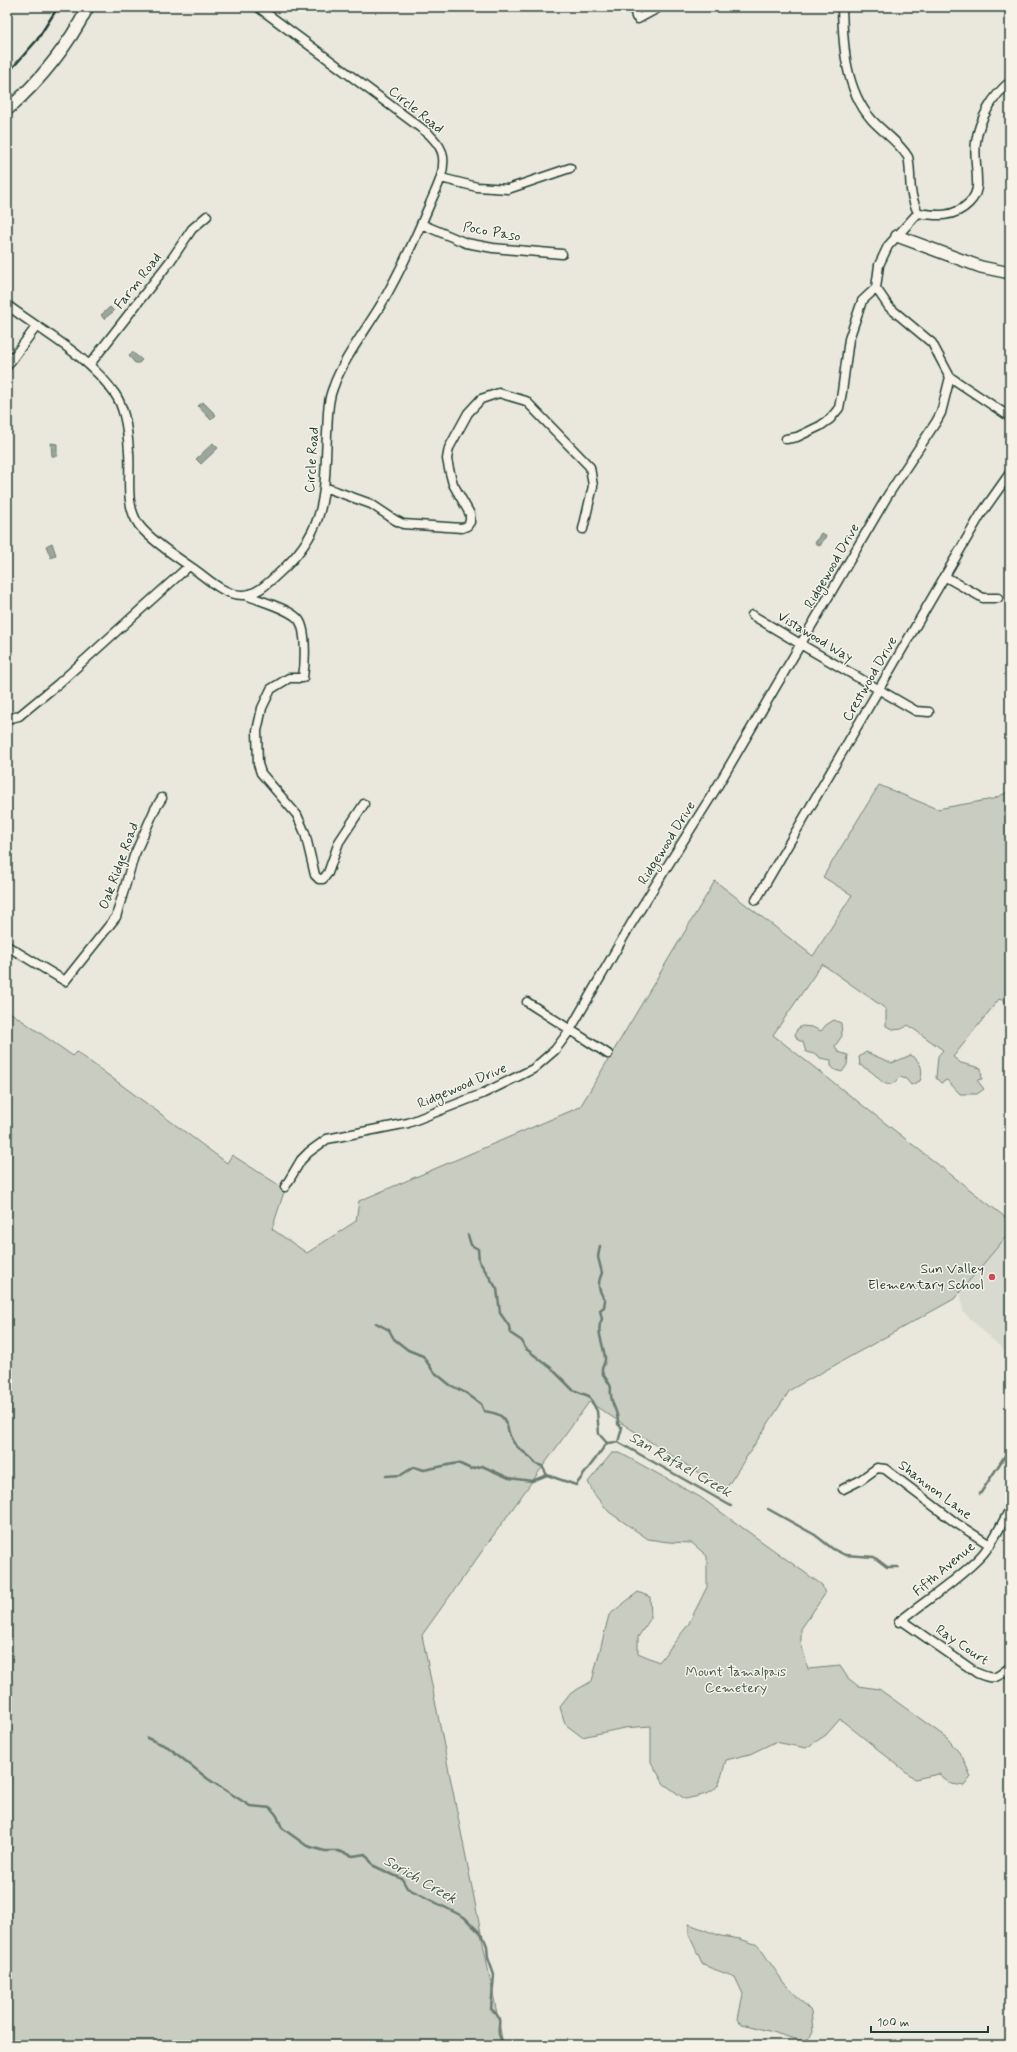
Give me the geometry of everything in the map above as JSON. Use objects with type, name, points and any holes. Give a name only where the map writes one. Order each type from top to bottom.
[{"type":"main road","points":[[7,110],[40,77],[58,56],[88,7]]},
{"type":"main road","points":[[897,236],[981,267],[1010,273]]},
{"type":"street","name":"Circle Road","points":[[246,595],[265,585],[282,569],[313,533],[321,511],[324,487],[328,416],[333,386],[382,303],[402,265],[441,178],[443,159],[442,151],[429,134],[258,7]]},
{"type":"street","points":[[634,7],[636,17],[638,19],[660,7]]},
{"type":"street","points":[[842,7],[844,45],[852,81],[862,106],[872,120],[896,143],[909,159],[911,192],[918,213]]},
{"type":"street","points":[[918,213],[942,216],[953,215],[963,209],[972,200],[978,181],[975,152],[976,140],[992,101],[1000,90],[1010,82]]},
{"type":"street","points":[[441,178],[478,187],[508,188],[570,168]]},
{"type":"street","points":[[786,439],[797,438],[816,428],[830,419],[838,408],[842,392],[849,339],[862,301],[876,288],[879,265],[888,246],[918,213]]},
{"type":"street","name":"Farm Road","points":[[90,364],[171,260],[192,229],[207,216]]},
{"type":"street","name":"Poco Paso","points":[[421,224],[466,243],[493,248],[562,254]]},
{"type":"street","points":[[876,288],[889,307],[932,343],[950,378],[1010,417]]},
{"type":"street","points":[[7,305],[90,364],[116,395],[121,406],[129,450],[129,484],[133,513],[140,526],[218,587],[231,594],[246,595],[289,612],[298,619],[303,627],[304,678],[289,678],[272,689],[262,708],[257,731],[258,764],[261,773],[297,815],[305,833],[316,875],[319,879],[323,879],[328,873],[339,842],[364,804]]},
{"type":"street","points":[[7,366],[36,327]]},
{"type":"street","name":"Ridgewood Drive","points":[[285,1187],[301,1160],[327,1139],[408,1124],[482,1094],[533,1069],[555,1050],[570,1030],[631,924],[718,787],[802,646],[888,495],[936,422],[941,413],[950,378]]},
{"type":"street","points":[[324,487],[365,501],[403,524],[462,528],[467,526],[470,522],[470,514],[454,484],[449,469],[447,458],[449,448],[468,413],[481,399],[499,393],[526,401],[590,468],[593,486],[583,529]]},
{"type":"street","name":"Crestwood Drive","points":[[756,900],[944,576],[981,514],[1010,473]]},
{"type":"street","points":[[7,719],[18,716],[58,684],[190,566]]},
{"type":"street","points":[[944,576],[983,598],[998,598]]},
{"type":"street","name":"Vistawood Way","points":[[752,615],[802,646],[916,711],[929,712]]},
{"type":"street","name":"Oak Ridge Road","points":[[7,946],[65,981],[116,917],[134,856],[155,809],[162,798]]},
{"type":"street","points":[[527,1002],[608,1054]]},
{"type":"street","name":"Shannon Lane","points":[[843,1489],[859,1481],[877,1468],[885,1469],[956,1523],[990,1545]]},
{"type":"street","name":"Fifth Avenue","points":[[900,1621],[943,1590],[981,1556],[990,1545],[1010,1509]]},
{"type":"street","name":"Ray Court","points":[[900,1621],[978,1673],[989,1678],[998,1676],[1010,1667]]},
{"type":"shaded area","points":[[110,307],[114,311],[104,319],[101,315]]},
{"type":"shaded area","points":[[132,352],[142,360],[139,363],[135,363],[129,356]]},
{"type":"shaded area","points":[[203,402],[216,415],[211,420],[198,406]]},
{"type":"shaded area","points":[[51,443],[57,444],[57,456],[52,456]]},
{"type":"shaded area","points":[[213,443],[218,448],[201,464],[196,459]]},
{"type":"shaded area","points":[[821,533],[826,536],[820,546],[815,543]]},
{"type":"shaded area","points":[[52,543],[56,555],[51,558],[46,546]]},
{"type":"shaded area","name":"Sun Valley Elementary School","points":[[1010,1228],[1010,1356],[963,1312],[961,1293]]},
{"type":"green space","points":[[879,785],[937,809],[993,799],[1010,791],[1010,1003],[999,999],[953,1057],[961,1063],[981,1068],[982,1079],[977,1080],[984,1089],[977,1094],[960,1094],[947,1080],[941,1083],[936,1078],[938,1056],[943,1050],[908,1025],[897,1030],[886,1026],[886,1009],[822,964],[773,1035],[1010,1221],[1010,1232],[954,1299],[790,1390],[725,1490],[589,1402],[422,1635],[503,2044],[7,2045],[7,1010],[73,1056],[77,1052],[227,1163],[232,1155],[285,1189],[272,1229],[307,1253],[356,1221],[359,1201],[580,1107],[715,881],[813,956],[852,895],[823,877]]},
{"type":"green space","points":[[834,1020],[841,1023],[842,1036],[835,1046],[838,1052],[848,1055],[847,1065],[842,1072],[835,1070],[831,1066],[831,1060],[820,1058],[818,1055],[806,1052],[803,1042],[798,1040],[795,1035],[797,1029],[802,1026],[812,1027],[821,1031],[826,1025]]},
{"type":"green space","points":[[866,1052],[892,1063],[911,1055],[921,1066],[922,1073],[920,1081],[911,1085],[906,1079],[900,1077],[893,1083],[884,1083],[860,1065],[859,1057]]},
{"type":"green space","name":"Mount Tamalpais Cemetery","points":[[612,1453],[620,1453],[700,1497],[822,1585],[825,1594],[801,1629],[801,1643],[808,1669],[840,1666],[848,1678],[858,1686],[879,1689],[947,1738],[962,1756],[971,1777],[964,1786],[952,1784],[939,1774],[915,1779],[840,1719],[826,1735],[806,1748],[775,1742],[750,1754],[726,1760],[721,1779],[715,1789],[711,1792],[685,1799],[664,1784],[651,1762],[651,1726],[624,1728],[582,1737],[565,1724],[560,1707],[571,1693],[592,1681],[609,1615],[638,1592],[650,1597],[651,1618],[638,1637],[638,1653],[659,1662],[688,1625],[707,1587],[707,1556],[692,1543],[648,1539],[609,1512],[594,1494],[588,1482]]},
{"type":"green space","points":[[689,1924],[721,1936],[740,1939],[758,1945],[784,1983],[811,2011],[813,2031],[810,2037],[803,2041],[741,2024],[738,2019],[743,1994],[735,1977],[703,1965],[689,1935]]},
{"type":"waterway","points":[[468,1235],[471,1245],[478,1249],[479,1261],[497,1289],[500,1313],[509,1326],[510,1333],[522,1341],[525,1348],[551,1368],[573,1390],[589,1396],[597,1411],[599,1434],[607,1443]]},
{"type":"waterway","points":[[600,1246],[598,1257],[602,1273],[599,1280],[599,1287],[605,1300],[604,1307],[600,1310],[602,1319],[599,1328],[605,1360],[602,1372],[611,1386],[612,1402],[618,1424],[622,1428],[618,1442]]},
{"type":"waterway","points":[[376,1323],[389,1330],[394,1339],[408,1350],[423,1356],[433,1371],[450,1385],[466,1393],[481,1404],[484,1411],[502,1417],[506,1422],[510,1437],[515,1444],[536,1464],[542,1466],[547,1475]]},
{"type":"waterway","name":"San Rafael Creek","points":[[386,1476],[401,1475],[414,1467],[424,1470],[458,1463],[471,1469],[482,1466],[509,1478],[532,1481],[547,1475],[576,1485],[607,1443],[618,1442],[731,1506]]},
{"type":"waterway","name":"San Rafael Creek","points":[[980,1494],[1010,1448]]},
{"type":"waterway","name":"San Rafael Creek","points":[[768,1509],[815,1535],[833,1549],[845,1555],[874,1557],[887,1567],[898,1567]]},
{"type":"waterway","name":"Sorich Creek","points":[[147,1738],[168,1747],[208,1779],[250,1806],[271,1808],[277,1816],[282,1828],[307,1846],[325,1851],[338,1851],[353,1856],[365,1854],[374,1866],[402,1879],[407,1888],[464,1917],[483,1936],[487,1946],[488,1958],[494,1975],[491,2009],[499,2018],[499,2034],[505,2045]]},
{"type":"railway","points":[[7,74],[37,40],[58,7]]},
{"type":"place","name":"Sun Valley Elementary School","points":[[992,1277]]}]
